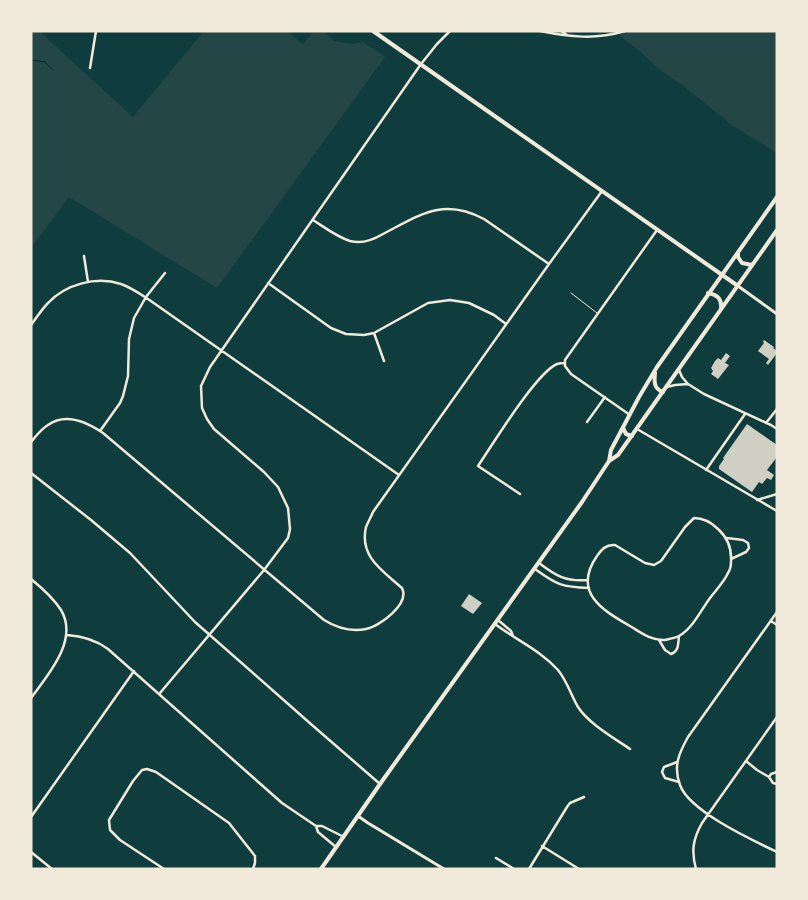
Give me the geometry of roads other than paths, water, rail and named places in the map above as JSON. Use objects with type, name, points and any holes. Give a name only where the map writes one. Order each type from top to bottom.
[{"type":"main road","points":[[373,31],[738,286]]},
{"type":"main road","points":[[609,461],[611,450],[655,371],[777,196]]},
{"type":"main road","points":[[321,869],[535,569],[609,461],[618,455],[632,436],[777,230]]},
{"type":"main road","points":[[738,251],[738,257],[741,262],[752,264]]},
{"type":"main road","points":[[708,293],[719,298],[721,309]]},
{"type":"main road","points":[[655,371],[655,386],[658,389],[665,390]]},
{"type":"main road","points":[[623,428],[626,434],[632,436]]},
{"type":"street","points":[[90,68],[96,31]]},
{"type":"street","points":[[160,693],[264,570],[288,538],[290,529],[288,508],[278,487],[264,472],[214,429],[207,419],[202,408],[201,386],[210,366],[421,64],[450,31]]},
{"type":"street","points":[[540,31],[570,36],[600,36],[625,31]]},
{"type":"street","points":[[561,31],[570,36]]},
{"type":"street","points":[[31,442],[46,426],[58,419],[78,420],[92,425],[324,620],[332,625],[350,630],[368,629],[382,622],[399,606],[404,592],[402,588],[373,563],[368,552],[366,528],[373,512],[602,191]]},
{"type":"street","points":[[313,220],[338,236],[360,242],[373,240],[422,214],[434,210],[459,210],[473,213],[484,219],[549,264]]},
{"type":"street","points":[[630,414],[572,374],[565,366],[565,360],[657,230]]},
{"type":"street","points":[[84,256],[88,282]]},
{"type":"street","points":[[100,431],[123,396],[128,376],[128,351],[131,326],[134,318],[146,297],[165,273]]},
{"type":"street","points":[[31,325],[48,303],[65,289],[88,282],[112,281],[122,284],[146,297],[399,475]]},
{"type":"street","points":[[268,283],[331,328],[354,336],[374,333],[428,303],[450,300],[469,303],[494,315],[506,324]]},
{"type":"street","points":[[738,286],[777,314]]},
{"type":"street","points":[[374,333],[384,360]]},
{"type":"street","points":[[520,494],[478,466],[534,386],[556,365],[565,363]]},
{"type":"street","points":[[679,368],[682,377],[688,384],[708,396],[777,429]]},
{"type":"street","points":[[665,390],[675,385],[688,384]]},
{"type":"street","points":[[587,422],[605,397]]},
{"type":"street","points":[[766,423],[777,408]]},
{"type":"street","points":[[706,470],[745,414]]},
{"type":"street","points":[[637,429],[777,511]]},
{"type":"street","points":[[31,473],[130,552],[189,616],[380,784]]},
{"type":"street","points":[[757,500],[777,494]]},
{"type":"street","points":[[694,518],[700,518],[712,524],[726,538],[731,552],[731,564],[726,576],[697,618],[679,636],[666,640],[647,636],[602,609],[590,593],[588,580],[590,569],[602,549],[611,544],[645,563],[654,565],[664,557],[694,518]]},
{"type":"street","points":[[726,538],[743,540],[748,543],[749,548],[746,552],[731,559]]},
{"type":"street","points":[[539,563],[559,577],[577,581],[588,580]]},
{"type":"street","points":[[535,569],[562,586],[589,588]]},
{"type":"street","points":[[31,579],[62,611],[67,635],[60,655],[31,698]]},
{"type":"street","points":[[777,612],[688,737],[679,753],[677,762],[680,787],[696,805],[732,830],[777,852]]},
{"type":"street","points":[[771,620],[777,624]]},
{"type":"street","points":[[496,622],[508,634],[534,650],[559,672],[579,708],[588,719],[630,749]]},
{"type":"street","points":[[67,635],[76,635],[102,644],[282,802],[316,826],[322,826],[344,837]]},
{"type":"street","points":[[659,640],[665,650],[671,654],[678,648],[679,636]]},
{"type":"street","points":[[31,817],[134,671]]},
{"type":"street","points":[[696,869],[693,851],[695,836],[708,814],[777,717]]},
{"type":"street","points":[[746,761],[757,770],[769,776],[773,783],[777,784]]},
{"type":"street","points":[[677,762],[664,767],[662,772],[665,778],[679,782]]},
{"type":"street","points":[[164,869],[120,840],[110,830],[109,820],[133,781],[142,770],[146,769],[152,770],[177,785],[229,823],[255,856],[253,869]]},
{"type":"street","points":[[769,776],[777,772]]},
{"type":"street","points":[[529,869],[570,803],[584,797]]},
{"type":"street","points":[[358,816],[444,869]]},
{"type":"street","points":[[316,826],[318,832],[336,847]]},
{"type":"street","points":[[542,846],[579,869]]},
{"type":"street","points":[[31,852],[52,869]]},
{"type":"street","points":[[496,858],[514,869]]},
{"type":"lane","points":[[571,293],[598,314]]},
{"type":"waterway","points":[[31,60],[45,62],[53,70]]}]
